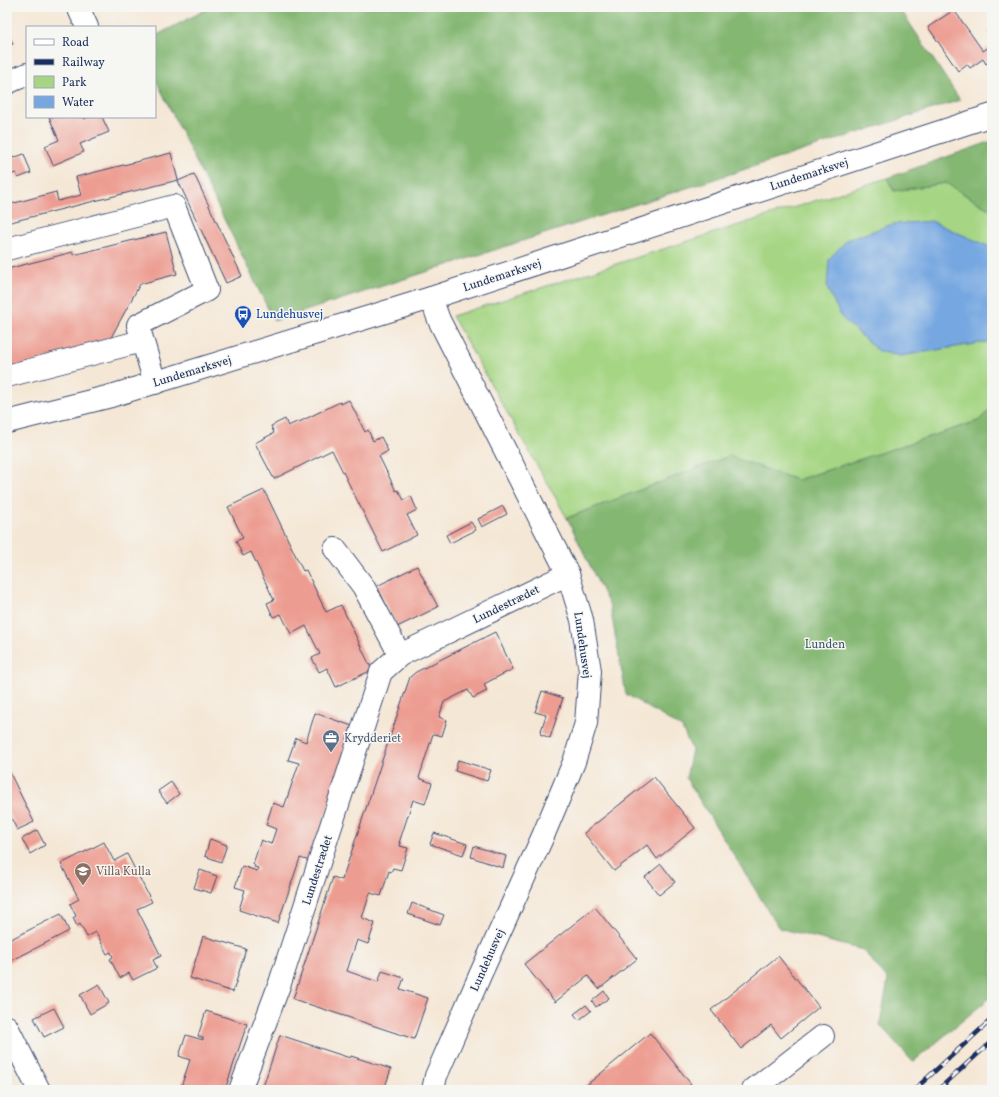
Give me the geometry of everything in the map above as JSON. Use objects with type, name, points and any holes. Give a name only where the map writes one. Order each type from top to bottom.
[{"type":"street","points":[[78,7],[88,26]]},
{"type":"street","points":[[7,83],[26,74]]},
{"type":"street","name":"Lundemarksvej","points":[[7,422],[81,404],[155,383],[431,298],[992,114]]},
{"type":"street","points":[[7,249],[174,206],[206,290],[138,325],[155,383]]},
{"type":"street","name":"Lundehusvej","points":[[431,298],[439,320],[568,574],[582,620],[590,671],[586,723],[574,762],[543,836],[436,1076],[433,1090]]},
{"type":"street","points":[[7,376],[142,341]]},
{"type":"street","points":[[335,550],[363,586],[400,655]]},
{"type":"street","name":"Lundestrædet","points":[[240,1090],[280,983],[381,672],[400,655],[568,574]]},
{"type":"street","points":[[7,1027],[39,1090]]},
{"type":"street","points":[[753,1090],[823,1036]]},
{"type":"green space","points":[[211,7],[899,7],[960,100],[274,321],[156,80],[156,35]]},
{"type":"green space","points":[[992,141],[992,211],[946,183],[894,191],[887,178]]},
{"type":"green space","points":[[887,178],[894,191],[946,183],[992,211],[992,248],[931,221],[900,356],[992,341],[992,408],[978,421],[797,480],[729,456],[567,518],[452,316]]},
{"type":"green space","name":"Lunden","points":[[992,408],[992,996],[913,1062],[880,1025],[888,980],[863,950],[779,928],[686,778],[692,750],[682,728],[626,694],[610,607],[567,518],[729,456],[797,480],[978,421]]},
{"type":"water","points":[[931,221],[992,248],[992,341],[900,356],[878,351],[842,318],[827,288],[829,259],[847,240],[893,224]]},
{"type":"building","points":[[954,10],[983,51],[992,45],[992,59],[986,64],[983,59],[970,68],[967,64],[958,71],[928,27]]},
{"type":"building","points":[[7,29],[13,44],[7,47]]},
{"type":"building","points":[[992,29],[992,39],[988,32]]},
{"type":"building","points":[[49,118],[102,118],[109,132],[80,144],[84,152],[53,165],[45,146],[59,140]]},
{"type":"building","points":[[7,143],[13,158],[24,154],[31,173],[18,178],[16,173],[7,176]]},
{"type":"building","points":[[171,153],[178,180],[7,223],[7,205],[56,192],[58,201],[81,195],[76,177]]},
{"type":"building","points":[[194,174],[242,276],[226,283],[178,181]]},
{"type":"building","points":[[166,232],[177,274],[140,284],[108,343],[7,369],[7,269],[73,252],[73,255]]},
{"type":"building","points":[[349,400],[365,432],[368,430],[373,441],[381,437],[388,451],[379,456],[396,491],[398,490],[404,500],[411,496],[417,510],[407,515],[417,535],[383,552],[332,450],[274,479],[255,443],[274,433],[271,426],[285,419],[288,426],[340,402],[341,404]]},
{"type":"building","points":[[264,490],[303,571],[306,570],[326,612],[341,605],[372,670],[336,687],[327,668],[319,672],[312,658],[320,654],[306,626],[291,634],[281,614],[273,617],[267,603],[274,600],[251,552],[243,556],[236,541],[243,538],[228,507]]},
{"type":"building","points":[[503,506],[507,514],[482,527],[478,519]]},
{"type":"building","points":[[471,522],[476,530],[450,543],[446,535]]},
{"type":"building","points":[[417,566],[438,607],[397,627],[377,586]]},
{"type":"building","points":[[495,632],[513,669],[484,684],[487,691],[473,698],[468,690],[444,702],[439,717],[447,720],[442,736],[433,734],[419,778],[432,783],[425,804],[413,800],[399,843],[401,843],[400,846],[408,848],[401,870],[393,868],[391,872],[389,871],[381,896],[370,893],[362,918],[375,923],[368,944],[357,940],[347,971],[378,982],[382,971],[404,978],[400,989],[428,998],[414,1039],[293,999],[333,877],[342,880],[410,677],[416,672]]},
{"type":"building","points":[[542,691],[563,698],[550,738],[540,734],[546,715],[535,712]]},
{"type":"building","points":[[315,713],[355,727],[310,861],[300,858],[278,923],[239,910],[245,890],[235,887],[242,866],[257,871],[258,868],[254,867],[255,865],[253,864],[261,840],[271,844],[276,829],[266,825],[273,803],[284,807],[299,763],[288,760],[296,738],[306,742]]},
{"type":"building","points":[[458,760],[491,770],[487,781],[455,771]]},
{"type":"building","points":[[7,767],[34,822],[17,830],[7,809]]},
{"type":"building","points":[[654,777],[695,828],[657,859],[647,845],[614,871],[584,833]]},
{"type":"building","points":[[171,782],[179,794],[167,803],[158,791]]},
{"type":"building","points":[[37,830],[45,845],[30,854],[22,839]]},
{"type":"building","points":[[434,833],[467,844],[463,855],[430,844]]},
{"type":"building","points":[[210,839],[227,845],[221,862],[205,856]]},
{"type":"building","points":[[104,842],[114,861],[127,854],[152,902],[137,909],[161,956],[153,960],[157,968],[133,980],[129,973],[120,978],[110,959],[113,957],[111,952],[107,954],[96,932],[87,937],[80,924],[77,926],[73,918],[76,916],[70,904],[79,899],[61,864]]},
{"type":"building","points":[[474,846],[506,856],[503,868],[471,857]]},
{"type":"building","points":[[661,864],[675,882],[659,895],[645,877]]},
{"type":"building","points":[[200,870],[217,876],[211,893],[194,888]]},
{"type":"building","points":[[412,903],[444,915],[440,925],[408,914]]},
{"type":"building","points":[[595,907],[637,959],[599,989],[588,976],[555,1002],[524,964]]},
{"type":"building","points":[[61,914],[69,931],[7,963],[7,941]]},
{"type":"building","points":[[203,936],[246,949],[233,992],[190,978]]},
{"type":"building","points":[[778,956],[819,1007],[781,1038],[771,1025],[741,1049],[711,1010]]},
{"type":"building","points":[[99,984],[109,1003],[90,1014],[80,995]]},
{"type":"building","points":[[604,991],[609,998],[596,1007],[592,1001]]},
{"type":"building","points":[[586,1005],[591,1011],[579,1020],[574,1014]]},
{"type":"building","points":[[54,1008],[64,1027],[44,1037],[34,1018]]},
{"type":"building","points":[[206,1011],[247,1024],[225,1090],[180,1090],[190,1060],[179,1056],[186,1035],[203,1040],[203,1038],[198,1036]]},
{"type":"building","points":[[650,1033],[691,1084],[684,1090],[584,1090],[583,1088]]},
{"type":"building","points":[[280,1035],[350,1058],[351,1056],[391,1069],[384,1090],[320,1090],[312,1087],[307,1090],[262,1090]]},
{"type":"railway","points":[[914,1090],[992,1019]]},
{"type":"railway","points":[[938,1090],[992,1041]]},
{"type":"place","name":"Lundehusvej","points":[[243,329]]},
{"type":"place","name":"Krydderiet","points":[[331,753]]},
{"type":"place","name":"Villa Kulla","points":[[83,886]]}]
